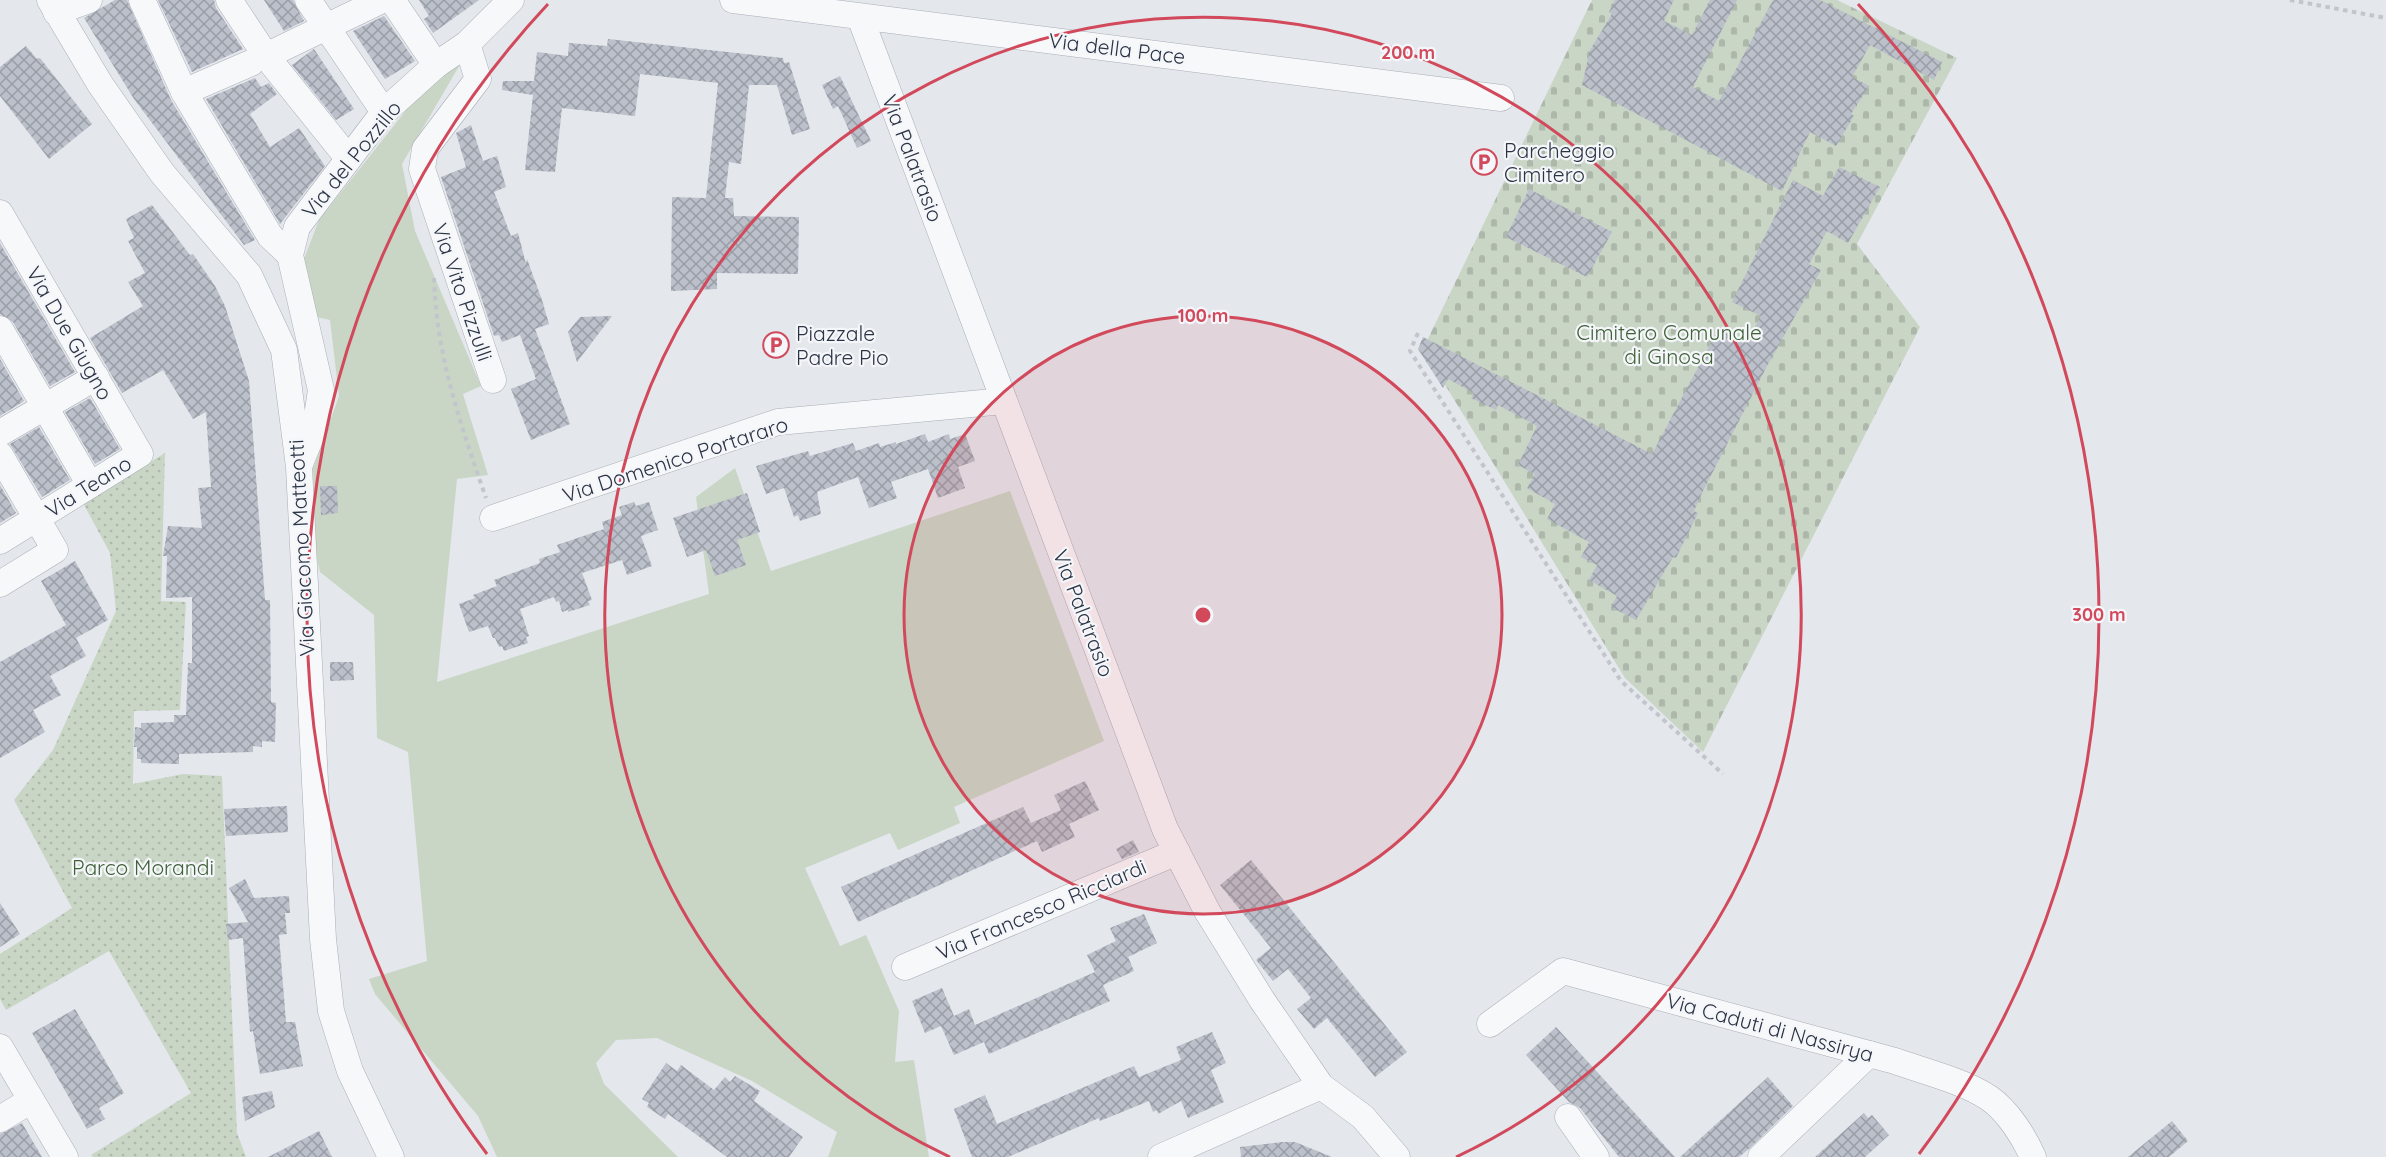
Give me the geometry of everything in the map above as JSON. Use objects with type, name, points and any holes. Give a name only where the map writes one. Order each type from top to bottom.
[{"type":"street","points":[[53,6],[88,0]]},
{"type":"street","points":[[142,0],[184,92],[270,236],[290,255]]},
{"type":"street","points":[[229,0],[259,60],[348,158]]},
{"type":"street","points":[[308,0],[384,112]]},
{"type":"street","points":[[184,92],[259,60],[382,0]]},
{"type":"street","points":[[392,0],[436,65]]},
{"type":"street","name":"Via del Pozzillo","points":[[299,467],[316,424],[321,390],[290,255],[297,227],[384,112],[436,65],[467,44],[511,0]]},
{"type":"street","name":"Via della Pace","points":[[733,0],[1501,98]]},
{"type":"street","name":"Via Giacomo Matteotti","points":[[53,6],[100,84],[162,173],[249,275],[284,350],[299,467],[318,843],[331,1011],[350,1071],[390,1157]]},
{"type":"street","name":"Via Palatrasio","points":[[860,17],[1161,818],[1177,852],[1207,911],[1262,1000],[1321,1086],[1363,1117],[1397,1157]]},
{"type":"street","name":"Via Vito Pizzulli","points":[[467,44],[478,79],[425,149],[422,169],[493,380]]},
{"type":"street","name":"Via Due Giugno","points":[[0,213],[140,454]]},
{"type":"street","points":[[0,330],[90,485]]},
{"type":"street","points":[[0,433],[96,377]]},
{"type":"street","name":"Via Domenico Portararo","points":[[492,518],[778,422],[1004,401]]},
{"type":"street","name":"Via Teano","points":[[0,540],[140,454]]},
{"type":"street","points":[[0,455],[7,482],[37,518]]},
{"type":"street","name":"Via Teano","points":[[0,584],[55,550],[37,518]]},
{"type":"street","name":"Via Francesco Ricciardi","points":[[905,967],[1177,852]]},
{"type":"street","name":"Via Caduti di Nassirya","points":[[1490,1024],[1563,971],[1869,1054],[1945,1078],[1990,1098],[2024,1136],[2033,1157]]},
{"type":"street","points":[[0,1047],[64,1157]]},
{"type":"street","points":[[1761,1157],[1869,1054]]},
{"type":"street","points":[[1161,1157],[1321,1086]]},
{"type":"street","points":[[0,1119],[30,1101]]},
{"type":"street","points":[[1568,1117],[1596,1157]]},
{"type":"path","points":[[2290,0],[2386,18]]},
{"type":"path","name":"Via Vito Pizzulli","points":[[434,275],[435,299],[450,395],[492,518]]},
{"type":"path","points":[[1418,333],[1410,351],[1621,681],[1723,774]]},
{"type":"green space","name":"Cimitero Comunale di Ginosa","points":[[1592,0],[1837,0],[1957,58],[1857,244],[1920,327],[1703,752],[1625,678],[1423,349]]},
{"type":"green space","points":[[462,61],[402,164],[415,231],[481,386],[463,394],[488,475],[457,479],[437,682],[709,594],[696,497],[735,468],[771,571],[1010,491],[1104,741],[954,807],[960,823],[898,850],[890,833],[805,868],[840,946],[866,935],[899,1011],[895,1062],[914,1060],[929,1157],[828,1157],[837,1132],[752,1081],[657,1038],[616,1040],[596,1063],[604,1084],[678,1157],[497,1157],[478,1116],[375,994],[369,979],[427,961],[408,752],[377,738],[374,615],[320,572],[316,554],[313,469],[339,396],[330,320],[312,316],[302,264],[319,220],[438,70]]},
{"type":"green space","name":"Parco Morandi","points":[[165,453],[161,601],[186,602],[180,710],[134,711],[133,784],[183,774],[222,776],[237,1133],[246,1157],[93,1157],[91,1155],[191,1093],[109,951],[6,1010],[0,999],[0,954],[72,908],[14,800],[53,750],[116,611],[110,553],[83,503]]},
{"type":"building","points":[[115,0],[127,0],[171,100],[255,240],[244,245],[134,99],[84,18]]},
{"type":"building","points":[[158,0],[214,0],[216,8],[243,49],[192,72]]},
{"type":"building","points":[[264,0],[293,0],[304,21],[284,31]]},
{"type":"building","points":[[419,0],[479,0],[433,33],[424,19],[429,16]]},
{"type":"building","points":[[1615,0],[1674,0],[1664,21],[1692,35],[1710,0],[1737,0],[1693,87],[1719,101],[1773,0],[1820,0],[1942,62],[1934,80],[1870,45],[1852,77],[1869,86],[1851,114],[1854,116],[1836,146],[1810,132],[1782,191],[1582,85],[1590,50],[1612,14],[1609,12]]},
{"type":"building","points":[[384,16],[415,61],[385,79],[353,31]]},
{"type":"building","points":[[608,39],[783,58],[784,63],[789,62],[810,129],[792,135],[777,85],[749,85],[741,164],[729,162],[725,198],[733,198],[734,216],[799,217],[798,274],[717,273],[717,289],[671,291],[672,197],[706,198],[718,83],[640,74],[635,116],[562,108],[555,172],[525,170],[533,95],[502,90],[503,81],[534,81],[537,52],[568,56],[569,43],[607,46]]},
{"type":"building","points":[[26,46],[37,59],[40,58],[92,124],[49,159],[0,96],[0,67]]},
{"type":"building","points":[[314,49],[354,109],[336,120],[292,65]]},
{"type":"building","points":[[840,76],[871,141],[857,148],[838,106],[833,109],[822,85]]},
{"type":"building","points":[[255,78],[261,87],[269,83],[277,94],[250,114],[270,147],[299,128],[325,166],[280,224],[206,99]]},
{"type":"building","points":[[471,125],[483,161],[497,156],[506,187],[494,192],[511,236],[518,233],[526,264],[527,259],[542,300],[549,324],[535,329],[570,424],[531,440],[511,389],[536,379],[520,335],[502,342],[499,335],[494,336],[441,177],[466,167],[456,133]]},
{"type":"building","points":[[1839,167],[1880,187],[1848,243],[1827,231],[1809,264],[1821,270],[1766,368],[1701,495],[1694,511],[1698,513],[1676,558],[1673,557],[1636,620],[1611,607],[1617,596],[1589,580],[1597,565],[1581,557],[1589,542],[1547,519],[1555,504],[1527,488],[1535,474],[1518,465],[1537,426],[1498,405],[1496,410],[1471,398],[1474,393],[1448,379],[1443,388],[1418,349],[1423,337],[1652,454],[1719,328],[1746,343],[1761,316],[1732,302],[1793,180],[1823,196]]},
{"type":"building","points":[[1529,189],[1612,232],[1587,277],[1506,237]]},
{"type":"building","points":[[152,205],[190,255],[193,254],[215,286],[225,306],[249,381],[265,600],[270,600],[271,702],[276,703],[275,742],[262,741],[262,747],[253,746],[253,752],[179,754],[179,764],[141,763],[141,759],[137,759],[137,747],[134,747],[135,727],[141,728],[141,723],[174,722],[174,715],[186,715],[188,663],[192,663],[192,597],[166,598],[167,556],[163,556],[168,526],[202,528],[198,488],[211,487],[206,412],[193,419],[163,370],[122,393],[90,338],[143,306],[128,282],[145,273],[128,241],[134,238],[126,219]]},
{"type":"building","points":[[0,243],[75,372],[50,386],[13,322],[0,314]]},
{"type":"building","points":[[612,316],[577,362],[568,332],[580,317]]},
{"type":"building","points":[[0,359],[24,401],[0,416]]},
{"type":"building","points":[[90,398],[120,449],[95,464],[65,412]]},
{"type":"building","points":[[39,427],[70,480],[42,497],[10,444]]},
{"type":"building","points":[[925,434],[928,442],[949,434],[950,439],[965,434],[975,461],[958,467],[965,488],[938,498],[928,469],[891,482],[897,498],[869,508],[858,477],[817,492],[821,514],[800,521],[798,515],[794,517],[784,488],[766,494],[756,466],[808,451],[810,456],[853,443],[856,451],[879,443],[880,447],[896,442],[896,444]]},
{"type":"building","points":[[0,485],[16,513],[0,523]]},
{"type":"building","points":[[320,486],[337,486],[338,513],[321,515]]},
{"type":"building","points":[[747,493],[760,532],[737,540],[746,565],[715,576],[706,550],[687,557],[673,518]]},
{"type":"building","points":[[634,502],[636,506],[649,502],[658,530],[641,536],[652,566],[627,575],[622,560],[582,573],[592,600],[588,601],[590,605],[562,612],[559,601],[556,602],[554,597],[520,609],[529,636],[526,637],[528,643],[504,651],[493,638],[488,626],[469,632],[459,604],[475,598],[473,595],[497,586],[494,580],[540,563],[539,559],[560,552],[557,545],[604,529],[602,522],[622,515],[619,507]]},
{"type":"building","points":[[75,561],[108,620],[76,638],[86,656],[50,676],[61,695],[33,710],[45,732],[0,758],[0,662],[66,625],[41,581]]},
{"type":"building","points":[[330,662],[353,662],[354,680],[330,681]]},
{"type":"building","points":[[1085,781],[1099,810],[1069,824],[1075,837],[1042,852],[1037,841],[858,922],[841,887],[1023,807],[1031,823],[1061,810],[1054,795]]},
{"type":"building","points":[[287,806],[288,832],[226,836],[224,809]]},
{"type":"building","points":[[1133,840],[1139,852],[1122,859],[1116,849]]},
{"type":"building","points":[[1251,860],[1407,1052],[1375,1077],[1327,1018],[1314,1029],[1297,1009],[1311,998],[1288,969],[1273,981],[1256,960],[1271,948],[1220,885]]},
{"type":"building","points":[[245,879],[254,898],[289,896],[290,913],[285,913],[287,934],[279,935],[286,1022],[295,1022],[303,1066],[260,1074],[253,1031],[250,1032],[243,938],[228,940],[226,924],[248,922],[229,888]]},
{"type":"building","points":[[0,903],[20,934],[0,947]]},
{"type":"building","points":[[1144,914],[1157,943],[1128,957],[1134,971],[1103,985],[1110,1001],[989,1054],[984,1042],[954,1055],[941,1026],[925,1033],[912,1001],[942,988],[954,1016],[969,1009],[975,1025],[1095,972],[1087,955],[1116,941],[1110,928]]},
{"type":"building","points":[[75,1009],[124,1093],[99,1108],[105,1119],[87,1129],[32,1033]]},
{"type":"building","points":[[1556,1027],[1675,1157],[1619,1157],[1580,1108],[1569,1102],[1526,1055]]},
{"type":"building","points":[[1212,1032],[1226,1063],[1211,1070],[1224,1102],[1188,1118],[1181,1101],[1158,1114],[1157,1110],[1153,1112],[1149,1101],[1100,1121],[1099,1118],[1008,1157],[972,1157],[954,1109],[985,1095],[997,1124],[1134,1066],[1139,1077],[1181,1060],[1176,1047]]},
{"type":"building","points":[[666,1063],[677,1071],[681,1065],[714,1090],[725,1077],[730,1082],[735,1076],[760,1091],[754,1101],[803,1137],[789,1157],[727,1157],[668,1114],[665,1119],[647,1107],[649,1103],[642,1099]]},
{"type":"building","points":[[1768,1077],[1793,1106],[1750,1148],[1739,1157],[1680,1157]]},
{"type":"building","points":[[272,1091],[275,1107],[245,1121],[242,1097]]},
{"type":"building","points":[[1864,1113],[1868,1118],[1872,1115],[1889,1135],[1865,1157],[1815,1157]]},
{"type":"building","points":[[2172,1121],[2188,1141],[2169,1157],[2128,1157]]},
{"type":"building","points":[[22,1123],[42,1157],[0,1157],[0,1134]]},
{"type":"building","points":[[319,1131],[332,1157],[268,1157]]},
{"type":"building","points":[[1295,1142],[1332,1157],[1241,1157],[1240,1147]]},
{"type":"place","name":"Parcheggio Cimitero","points":[[1484,162]]},
{"type":"place","name":"Piazzale Padre Pio","points":[[776,345]]}]
